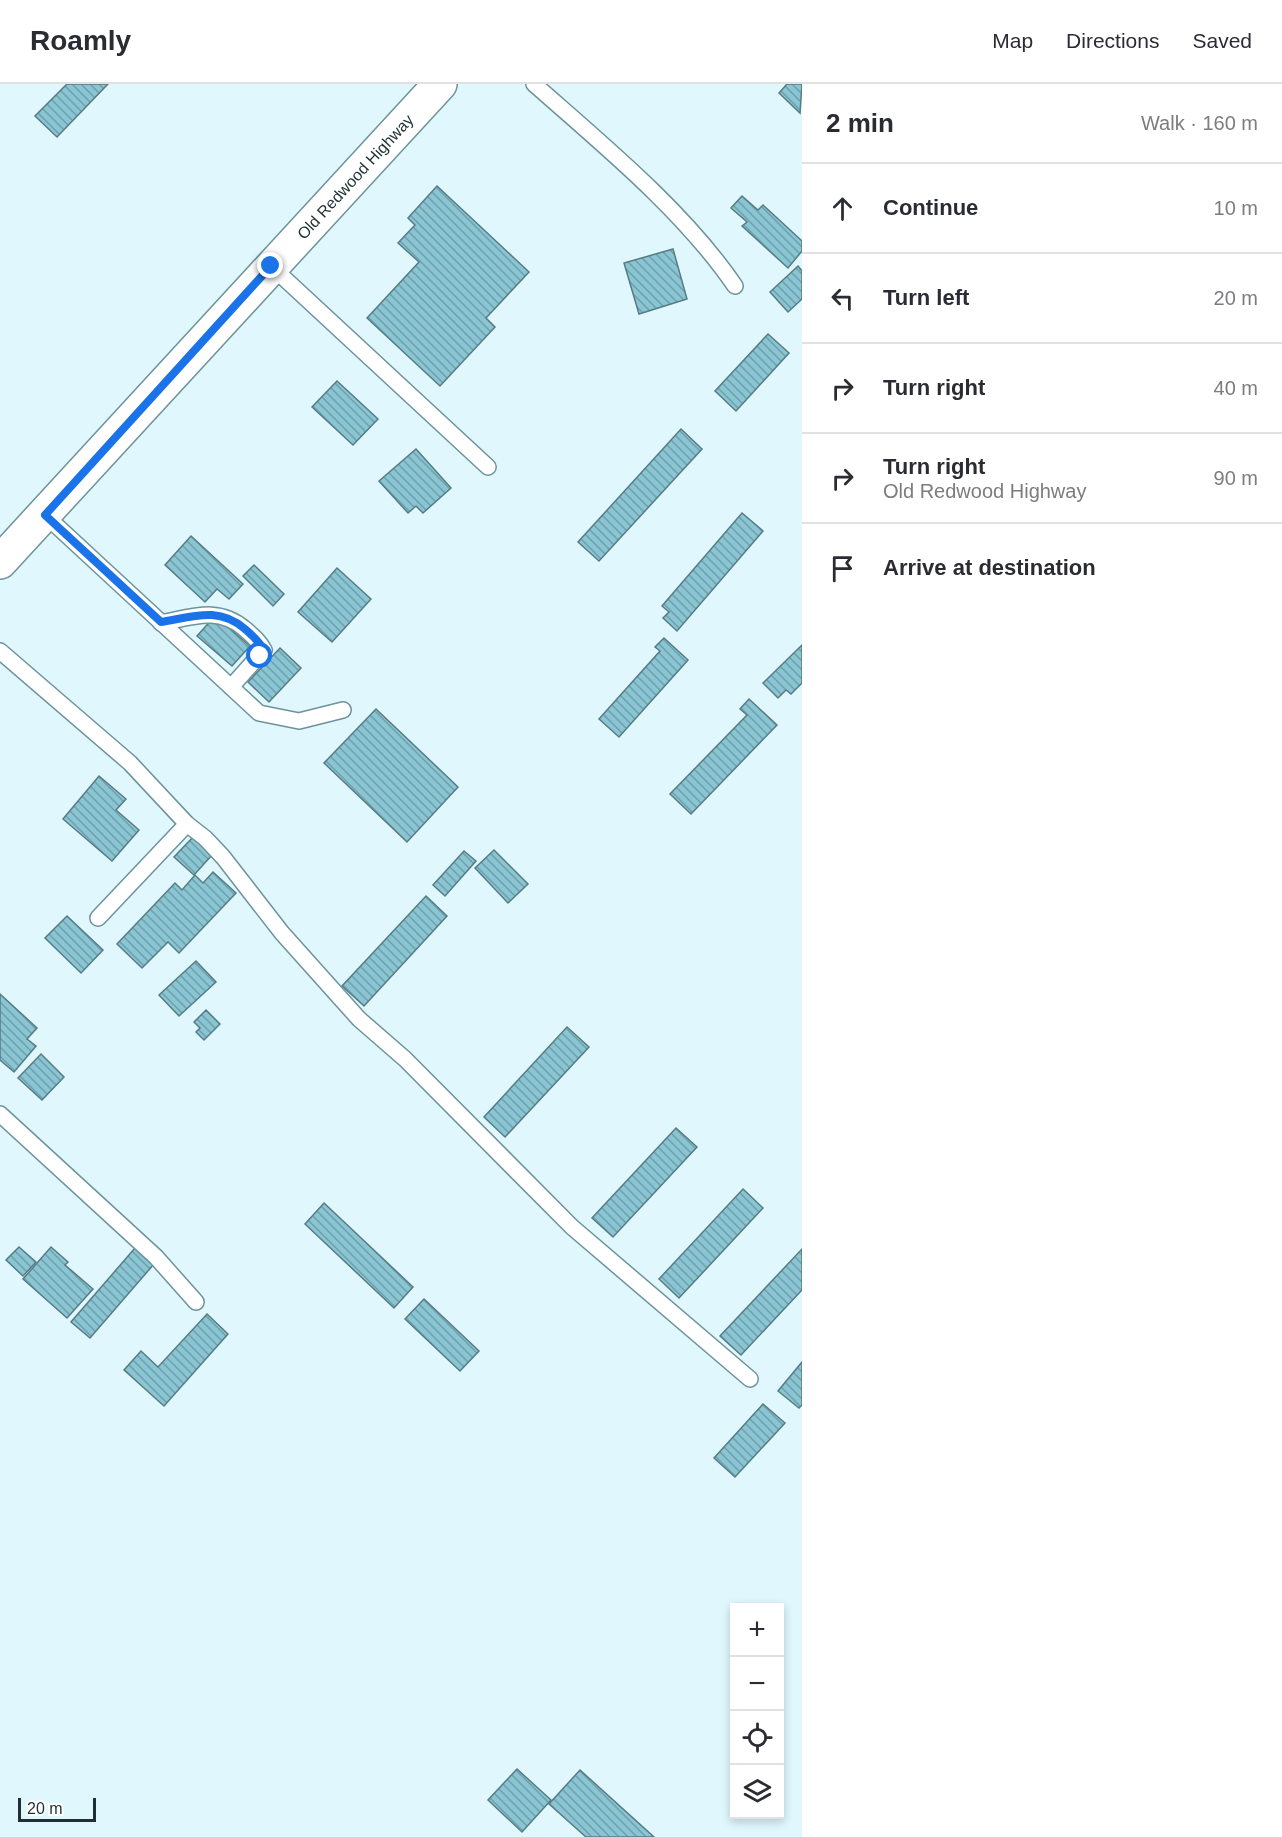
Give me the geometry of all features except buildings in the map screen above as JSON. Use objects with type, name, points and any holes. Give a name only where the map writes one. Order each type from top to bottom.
[{"type":"main road","name":"Old Redwood Highway","points":[[0,562],[440,84]]},
{"type":"lane","points":[[534,84],[607,148],[713,253],[735,286]]},
{"type":"lane","points":[[271,266],[488,467]]},
{"type":"lane","points":[[45,515],[260,713],[300,722],[343,710]]},
{"type":"lane","points":[[161,622],[218,614],[233,618],[259,641],[264,650],[231,687]]},
{"type":"lane","points":[[0,651],[130,763],[187,824],[223,857],[282,933],[359,1019],[405,1059],[572,1227],[750,1379]]},
{"type":"lane","points":[[98,918],[187,824]]},
{"type":"lane","points":[[0,1114],[156,1257],[196,1302]]},
{"type":"route","points":[[260,656],[264,650],[259,641],[233,618],[218,614],[161,622],[45,515],[271,266]]}]
